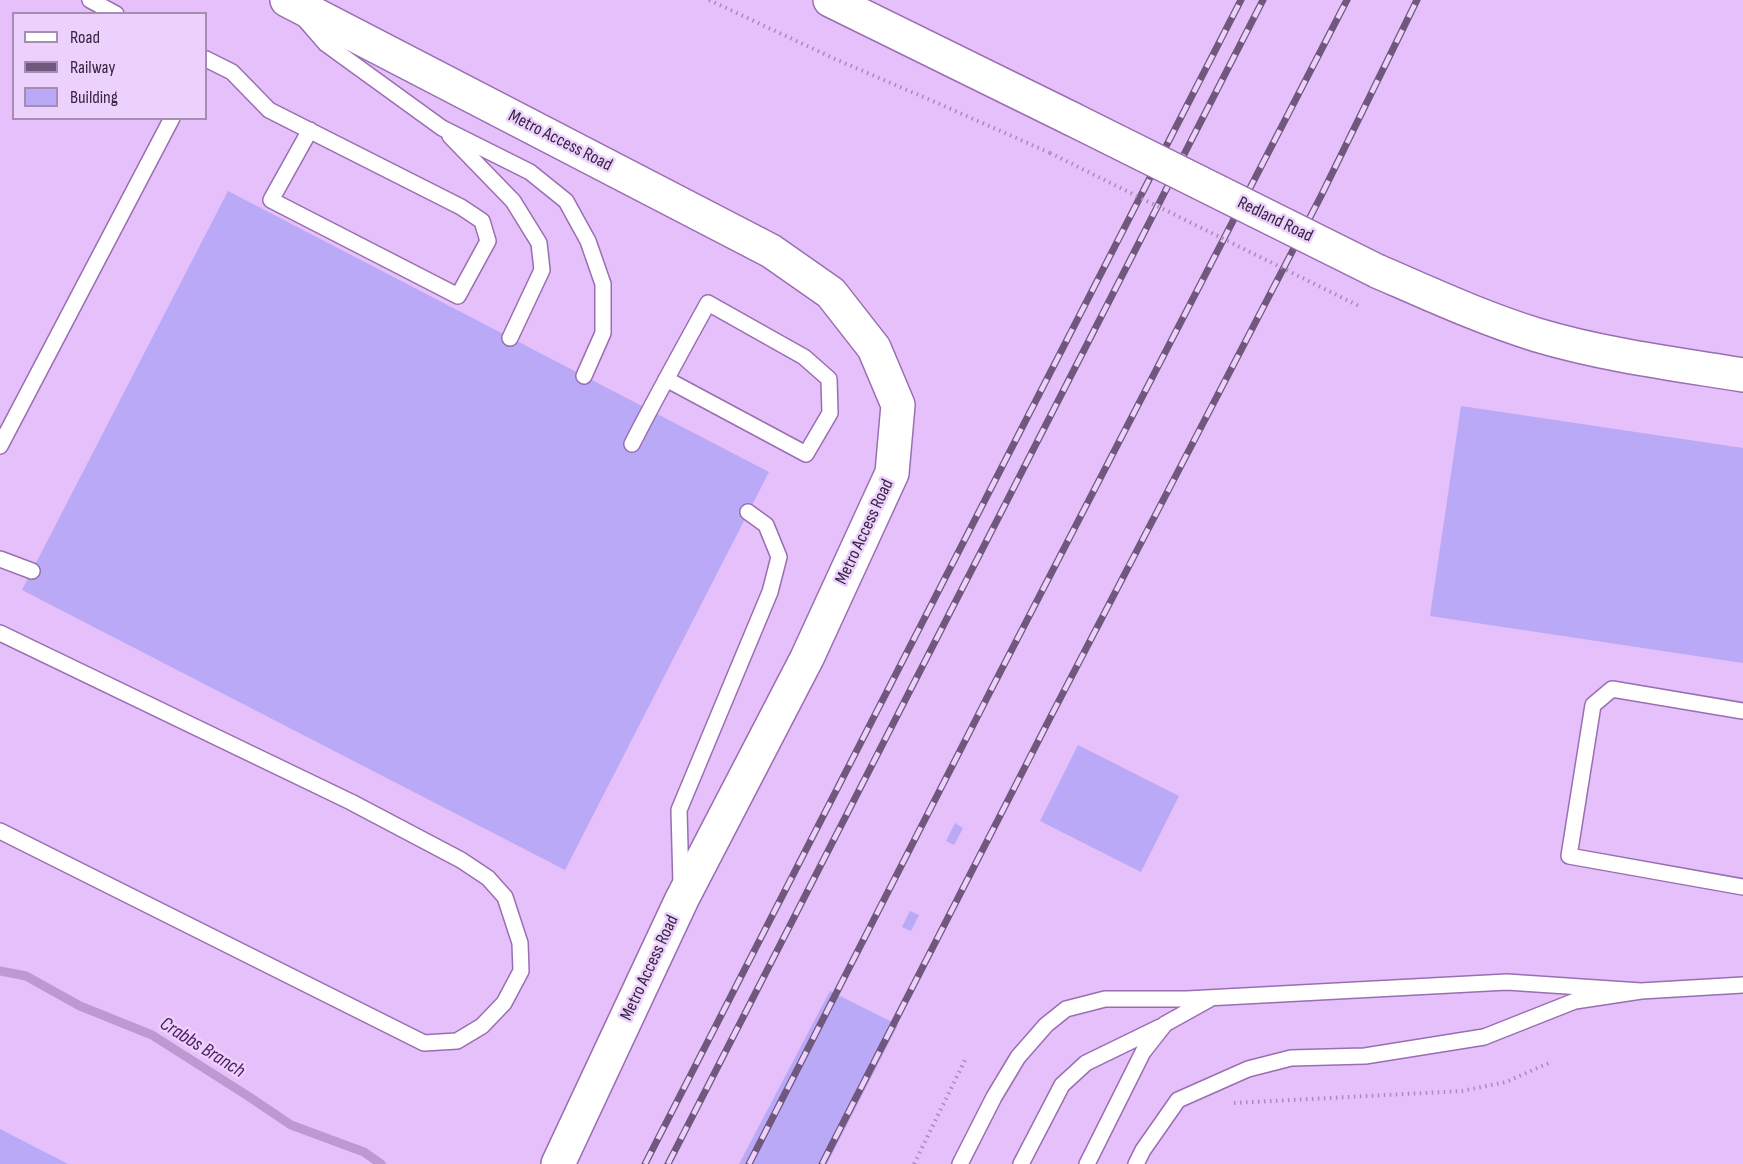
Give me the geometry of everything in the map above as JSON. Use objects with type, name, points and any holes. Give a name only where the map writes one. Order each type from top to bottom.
[{"type":"main road","name":"Metro Access Road","points":[[288,0],[771,250],[831,293],[874,348],[898,405],[892,473],[807,658],[682,899],[558,1164]]},
{"type":"main road","name":"Redland Road","points":[[831,0],[1377,271],[1471,313],[1539,336],[1624,356],[1743,375]]},
{"type":"lane","points":[[90,0],[112,12]]},
{"type":"lane","points":[[288,0],[326,44],[442,128],[530,172],[566,201],[588,241],[603,284],[603,333],[584,376]]},
{"type":"lane","points":[[207,60],[232,72],[269,110],[310,130],[461,207],[482,221],[488,241],[458,296],[268,205],[310,130]]},
{"type":"lane","points":[[0,446],[171,120]]},
{"type":"lane","points":[[442,128],[513,201],[539,243],[542,270],[510,338]]},
{"type":"lane","points":[[632,444],[666,380],[708,303],[804,357],[830,379],[830,413],[806,454],[666,380]]},
{"type":"lane","points":[[682,899],[679,810],[770,592],[779,557],[766,525],[748,512]]},
{"type":"lane","points":[[0,559],[32,571]]},
{"type":"lane","points":[[0,633],[351,802],[461,860],[488,878],[505,897],[520,943],[521,971],[504,1003],[482,1026],[457,1041],[424,1043],[0,831]]},
{"type":"lane","points":[[1743,711],[1612,689],[1593,705],[1569,856],[1743,886]]},
{"type":"lane","points":[[960,1164],[1018,1057],[1046,1025],[1066,1009],[1105,999],[1212,997],[1507,982],[1641,991]]},
{"type":"lane","points":[[1136,1164],[1143,1150],[1178,1100],[1248,1069],[1291,1058],[1365,1056],[1484,1037],[1575,1001],[1641,991],[1743,985]]},
{"type":"lane","points":[[1021,1164],[1062,1085],[1086,1063],[1165,1024],[1212,997]]},
{"type":"lane","points":[[1087,1164],[1143,1052],[1165,1024]]},
{"type":"path","points":[[709,0],[835,59],[1050,153],[1359,306]]},
{"type":"path","points":[[914,1164],[966,1058]]},
{"type":"path","points":[[1230,1103],[1462,1091],[1506,1082],[1551,1062]]},
{"type":"building","points":[[228,191],[769,472],[565,870],[22,590]]},
{"type":"building","points":[[1461,406],[1743,448],[1743,663],[1430,616]]},
{"type":"building","points":[[1078,745],[1179,796],[1141,872],[1040,821]]},
{"type":"building","points":[[955,823],[963,828],[954,845],[946,841]]},
{"type":"building","points":[[910,911],[919,915],[911,931],[902,927]]},
{"type":"building","points":[[830,991],[898,1025],[827,1164],[739,1164]]},
{"type":"building","points":[[0,1129],[68,1164],[0,1164]]},
{"type":"waterway","name":"Crabbs Branch","points":[[0,971],[26,976],[80,1006],[152,1035],[291,1125],[364,1152],[381,1164]]},
{"type":"railway","points":[[645,1164],[1241,0]]},
{"type":"railway","points":[[668,1164],[1263,0]]},
{"type":"railway","points":[[749,1164],[1347,0]]},
{"type":"railway","points":[[822,1164],[1321,196],[1417,0]]}]
